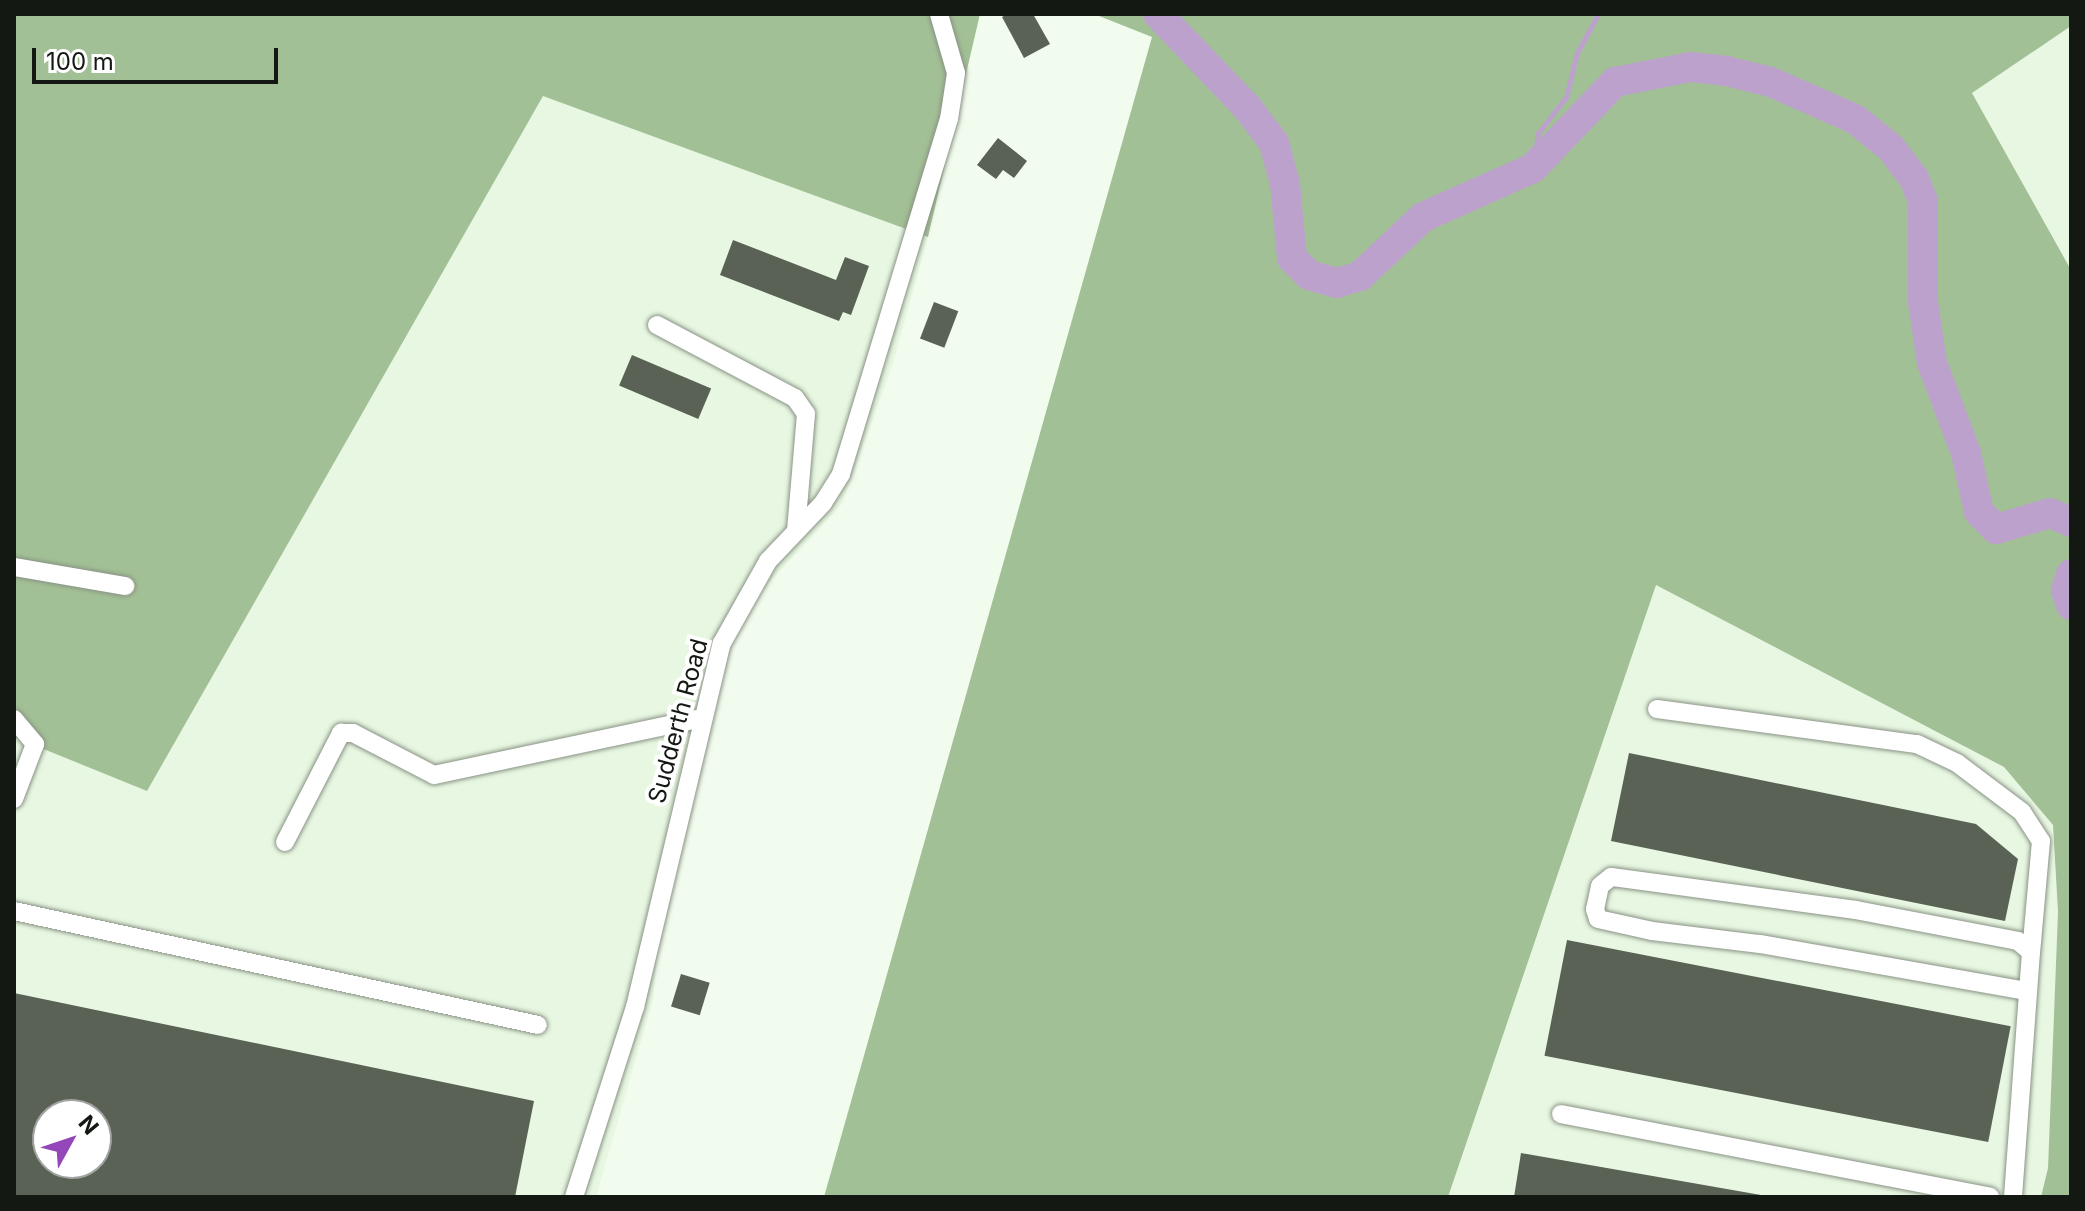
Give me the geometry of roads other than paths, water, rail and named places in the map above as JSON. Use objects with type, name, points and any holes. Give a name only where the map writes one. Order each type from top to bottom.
[{"type":"street","name":"Sudderth Road","points":[[574,1197],[635,1007],[722,643],[750,586],[823,503],[841,474],[949,119],[956,73],[939,14]]},
{"type":"street","points":[[657,325],[795,398],[806,414],[796,531]]},
{"type":"street","points":[[14,567],[125,586]]},
{"type":"street","points":[[1657,709],[1917,744],[1957,763],[2022,812],[2041,841],[2013,1197]]},
{"type":"street","points":[[285,842],[331,742],[341,733],[353,733],[434,775],[702,718]]},
{"type":"street","points":[[14,719],[35,744],[14,799]]},
{"type":"street","points":[[2027,991],[1760,944],[1652,931],[1598,919],[1595,909],[1600,886],[1611,877],[1943,925],[2018,941],[2031,952]]},
{"type":"street","points":[[14,911],[538,1025]]},
{"type":"street","points":[[1561,1114],[1990,1197]]},
{"type":"waterway","points":[[1158,14],[1247,107],[1274,143],[1285,184],[1292,258],[1309,275],[1337,283],[1360,276],[1423,217],[1533,168],[1615,82],[1690,67],[1726,71],[1771,82],[1855,119],[1891,148],[1914,178],[1923,201],[1923,302],[1932,363],[1966,453],[1979,512],[1996,529],[2050,513],[2071,522]]},
{"type":"waterway","points":[[1533,168],[1538,133],[1566,97],[1577,53],[1598,14]]},
{"type":"waterway","points":[[2071,574],[2066,590],[2071,605]]}]
